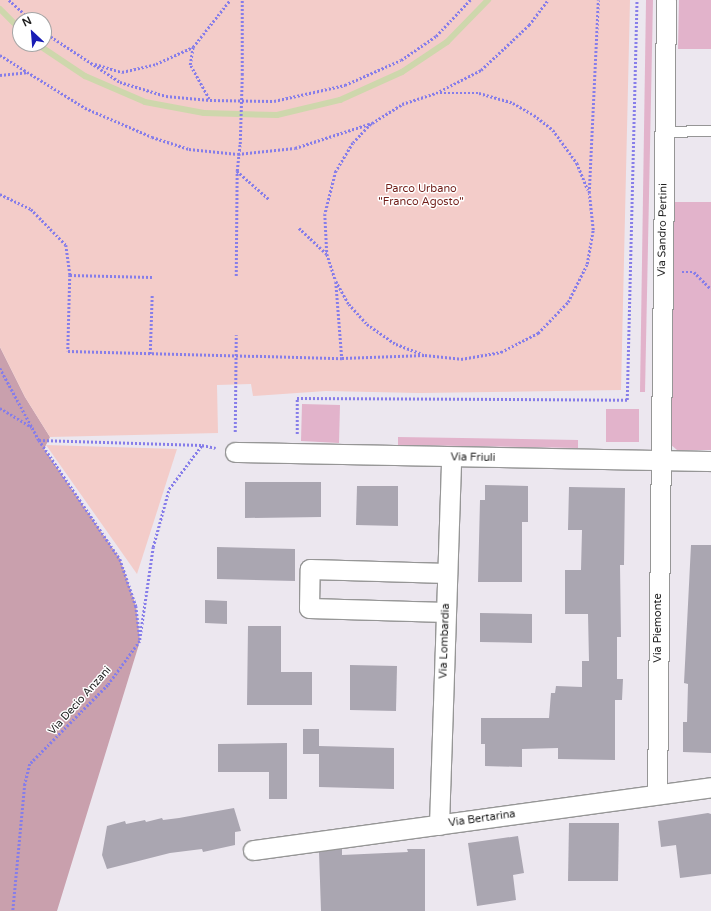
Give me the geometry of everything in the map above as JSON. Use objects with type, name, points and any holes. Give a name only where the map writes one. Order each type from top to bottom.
[{"type":"street","name":"Via Sandro Pertini","points":[[660,461],[666,0]]},
{"type":"street","name":"Via Friuli","points":[[235,452],[296,455],[451,458],[711,461]]},
{"type":"street","name":"Via Lombardia","points":[[438,825],[451,458]]},
{"type":"street","name":"Via Piemonte","points":[[657,794],[660,461]]},
{"type":"street","points":[[446,612],[309,608],[310,569],[447,573]]},
{"type":"street","name":"Via Bertarina","points":[[253,850],[711,787]]},
{"type":"lane","points":[[664,132],[711,131]]},
{"type":"path","points":[[9,0],[22,12]]},
{"type":"path","points":[[90,63],[122,72],[156,64],[193,47],[230,0]]},
{"type":"path","points":[[236,276],[237,171],[240,144],[242,75],[242,0]]},
{"type":"path","points":[[52,37],[120,82],[166,96],[210,100],[274,100],[345,85],[401,60],[436,36],[470,0]]},
{"type":"path","points":[[425,355],[396,344],[367,324],[349,304],[336,281],[327,254],[324,214],[336,171],[353,143],[372,123],[402,104],[436,93],[481,70],[529,25],[548,0]]},
{"type":"path","points":[[0,194],[31,209],[66,245],[70,275],[68,351],[342,358],[425,355],[461,360],[501,352],[538,333],[568,302],[587,264],[593,230],[589,193],[598,0]]},
{"type":"path","points":[[296,455],[297,398],[626,400],[637,0]]},
{"type":"path","points":[[193,47],[190,65],[210,100]]},
{"type":"path","points":[[0,55],[85,108],[152,137],[189,149],[238,154],[294,148],[372,123]]},
{"type":"path","points":[[0,74],[27,72]]},
{"type":"path","points":[[436,93],[479,93],[514,103],[534,115],[553,130],[577,163],[589,193]]},
{"type":"path","points":[[237,171],[269,199]]},
{"type":"path","points":[[298,228],[327,254]]},
{"type":"path","points":[[662,272],[694,272],[711,289]]},
{"type":"path","points":[[70,275],[152,277]]},
{"type":"path","points":[[336,281],[342,358]]},
{"type":"path","points":[[150,354],[152,294]]},
{"type":"path","points":[[39,440],[202,445],[235,452],[236,335]]},
{"type":"path","points":[[0,368],[39,440],[120,559],[136,606],[140,640]]},
{"type":"path","points":[[0,408],[33,427]]},
{"type":"path","points":[[140,640],[153,546],[169,489],[202,445]]},
{"type":"path","name":"Via Decio Anzani","points":[[13,911],[25,784],[30,764],[108,685],[140,640]]},
{"type":"shaded area","points":[[646,0],[653,0],[645,392],[640,392]]},
{"type":"shaded area","points":[[679,0],[711,0],[711,49],[678,49]]},
{"type":"shaded area","points":[[672,202],[711,202],[711,450],[677,450],[670,444]]},
{"type":"shaded area","points":[[0,347],[25,397],[50,437],[44,449],[120,559],[136,606],[140,641],[57,911],[0,911]]},
{"type":"shaded area","points":[[302,404],[340,405],[339,443],[301,441]]},
{"type":"shaded area","points":[[606,409],[639,409],[639,442],[606,442]]},
{"type":"shaded area","points":[[398,437],[578,440],[578,448],[398,445]]},
{"type":"green space","name":"Parco Urbano \"Franco Agosto\"","points":[[0,0],[630,0],[621,390],[419,393],[326,391],[253,396],[251,384],[217,385],[218,433],[50,437],[25,397],[0,347]]},
{"type":"green space","points":[[46,445],[177,449],[137,574]]},
{"type":"building","points":[[245,482],[321,482],[321,517],[245,518]]},
{"type":"building","points":[[485,485],[528,486],[528,522],[522,522],[522,582],[478,582],[480,500],[485,500]]},
{"type":"building","points":[[357,486],[398,486],[398,526],[356,525]]},
{"type":"building","points":[[569,487],[625,488],[624,565],[620,565],[621,637],[617,637],[617,679],[623,679],[622,700],[615,700],[615,760],[558,759],[558,748],[522,749],[522,767],[485,766],[485,744],[481,744],[481,718],[549,718],[551,693],[555,693],[556,686],[582,687],[582,661],[589,661],[588,614],[565,614],[565,570],[581,570],[582,530],[568,530]]},
{"type":"building","points":[[691,545],[711,545],[711,753],[683,752],[683,722],[687,722],[688,684],[684,683]]},
{"type":"building","points":[[217,547],[295,549],[295,581],[217,579]]},
{"type":"building","points":[[205,600],[227,601],[227,624],[205,623]]},
{"type":"building","points":[[480,613],[532,614],[532,643],[480,642]]},
{"type":"building","points":[[248,626],[281,626],[281,672],[312,672],[312,705],[247,705]]},
{"type":"building","points":[[350,665],[397,666],[396,711],[350,710]]},
{"type":"building","points":[[303,729],[319,729],[319,746],[394,748],[394,789],[319,787],[319,754],[303,754]]},
{"type":"building","points":[[287,743],[287,799],[269,799],[269,772],[218,772],[218,744]]},
{"type":"building","points":[[234,808],[241,831],[235,832],[235,845],[203,852],[202,849],[170,853],[107,869],[102,855],[107,826],[125,821],[126,824],[145,820],[146,822],[162,818],[163,820]]},
{"type":"building","points":[[708,813],[711,814],[711,874],[680,878],[676,845],[661,847],[658,821]]},
{"type":"building","points":[[569,823],[619,823],[618,881],[568,881]]},
{"type":"building","points":[[518,836],[524,873],[513,875],[516,900],[477,906],[468,843]]},
{"type":"building","points":[[342,849],[342,855],[408,852],[407,849],[425,849],[425,911],[321,911],[319,852]]},
{"type":"waterway","points":[[49,52],[85,76],[145,102],[204,113],[277,115],[340,100],[402,72],[447,42],[488,0]]},
{"type":"waterway","points":[[0,9],[12,21]]}]
